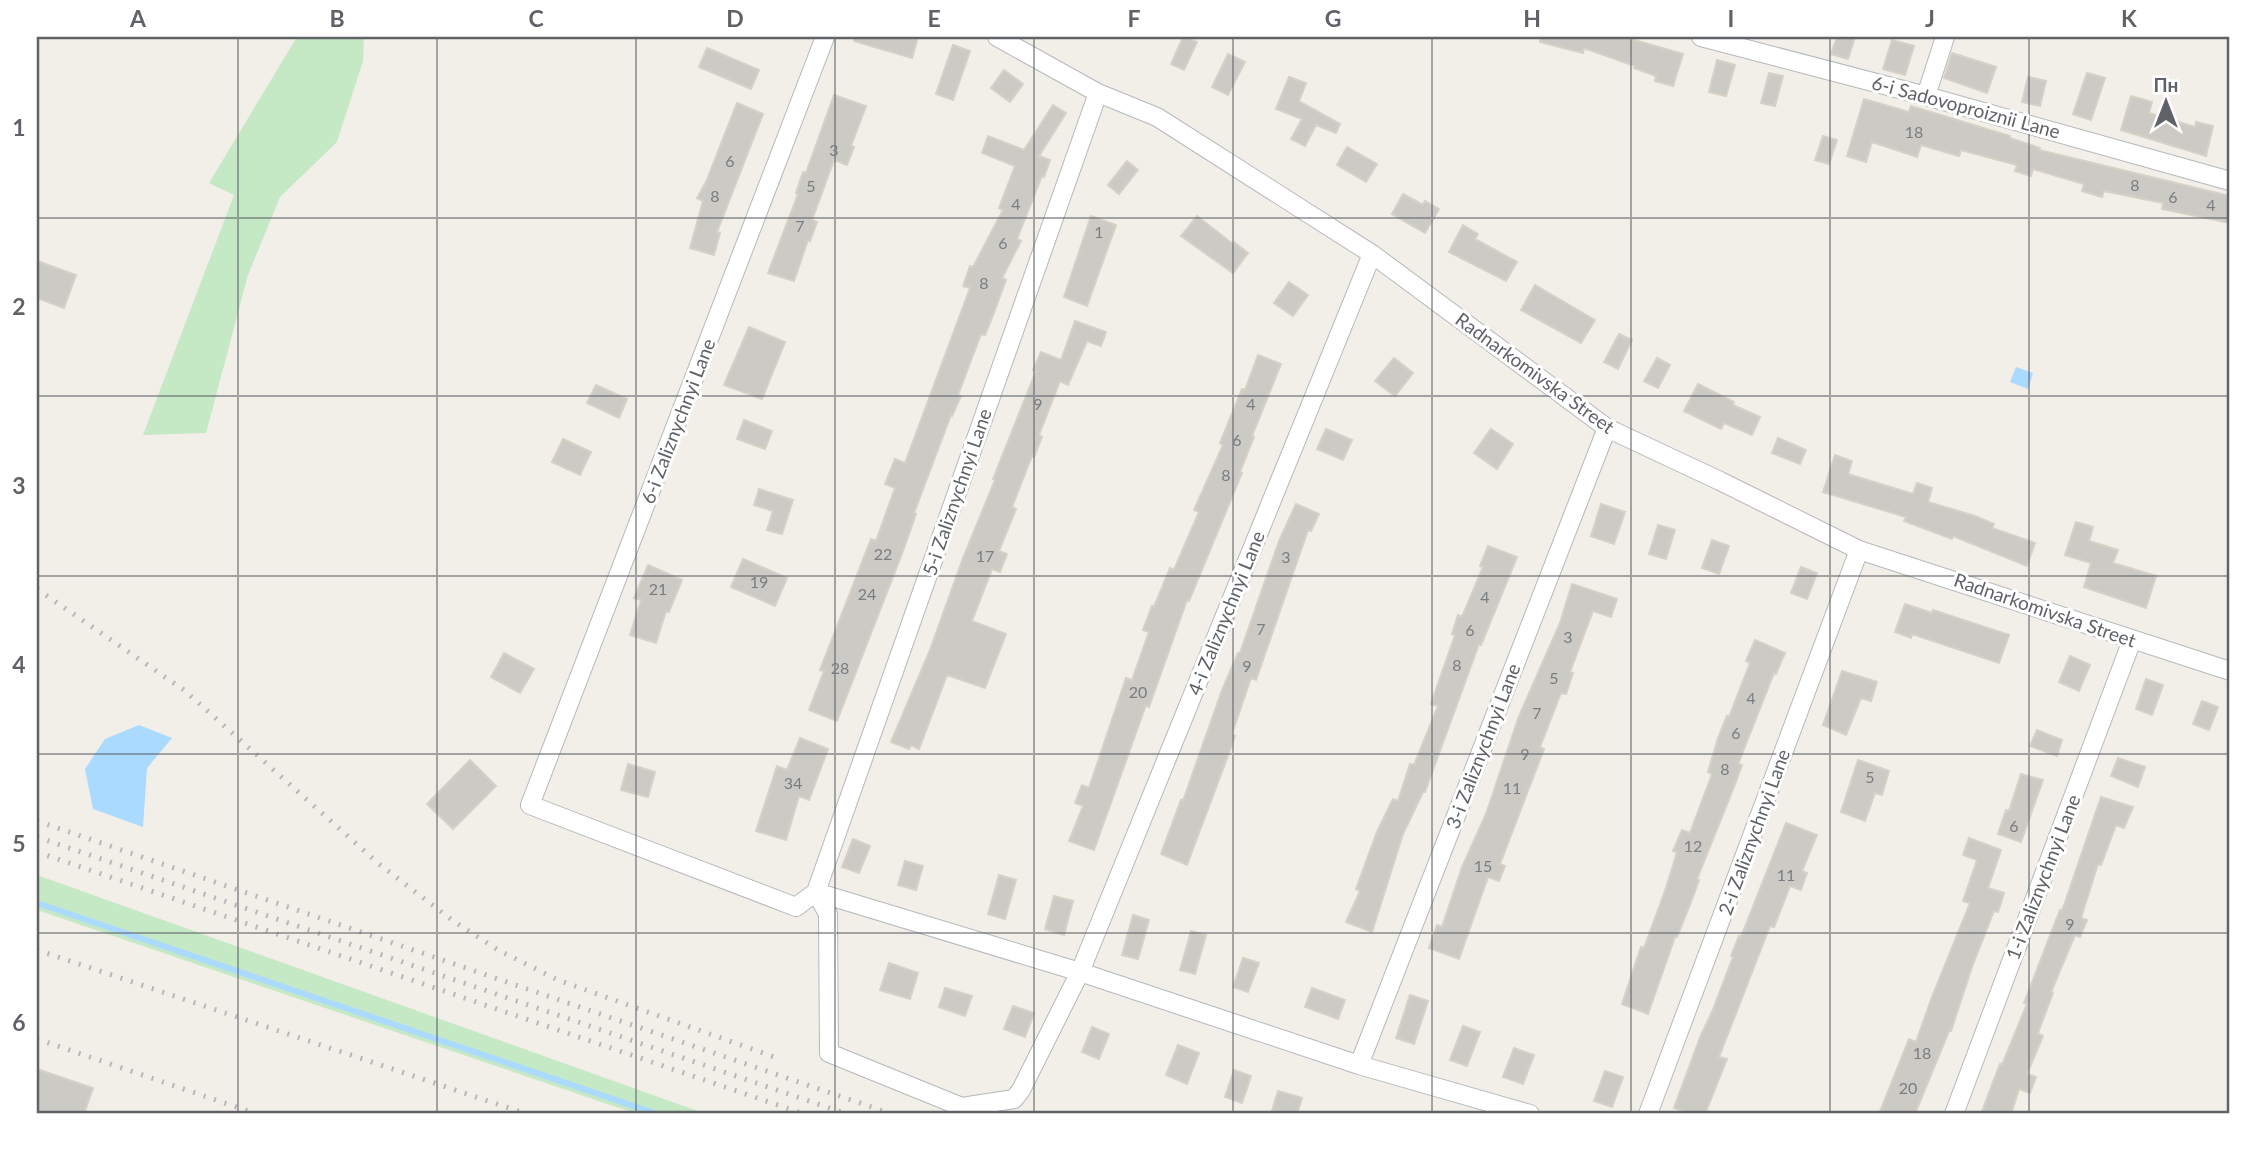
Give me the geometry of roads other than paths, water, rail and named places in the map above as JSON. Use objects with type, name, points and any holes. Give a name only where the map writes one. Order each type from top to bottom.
[{"type":"street","name":"6-i Zaliznychnyi Lane","points":[[816,892],[796,907],[530,805],[825,37]]},
{"type":"street","name":"Radnarkomivska Street","points":[[998,37],[1098,93],[1157,117],[1372,254],[1606,428],[1859,550],[2230,671]]},
{"type":"street","name":"6-i Sadovoproiznii Lane","points":[[1701,37],[1926,96],[2230,181]]},
{"type":"street","points":[[1926,96],[1945,37]]},
{"type":"street","name":"5-i Zaliznychnyi Lane","points":[[816,892],[1098,93]]},
{"type":"street","name":"4-i Zaliznychnyi Lane","points":[[816,892],[828,914],[829,1053],[962,1107],[1014,1099],[1080,972],[1372,254]]},
{"type":"street","name":"3-i Zaliznychnyi Lane","points":[[1359,1065],[1606,428]]},
{"type":"street","name":"2-i Zaliznychnyi Lane","points":[[1648,1114],[1859,550]]},
{"type":"street","name":"1-i Zaliznychnyi Lane","points":[[1954,1114],[2132,640]]},
{"type":"street","points":[[816,892],[1080,972],[1359,1065],[1530,1114]]},
{"type":"water","points":[[2016,367],[2033,373],[2028,389],[2010,382]]},
{"type":"water","points":[[139,725],[172,738],[147,768],[143,827],[93,809],[85,769],[105,739]]},
{"type":"waterway","points":[[37,903],[657,1114]]},
{"type":"railway","points":[[37,589],[184,690],[379,864],[452,920],[498,950],[558,980],[780,1059]]},
{"type":"railway","points":[[37,821],[892,1114]]},
{"type":"railway","points":[[37,837],[847,1114]]},
{"type":"railway","points":[[37,852],[804,1114]]},
{"type":"railway","points":[[37,950],[527,1114]]},
{"type":"railway","points":[[37,1039],[257,1114]]}]
